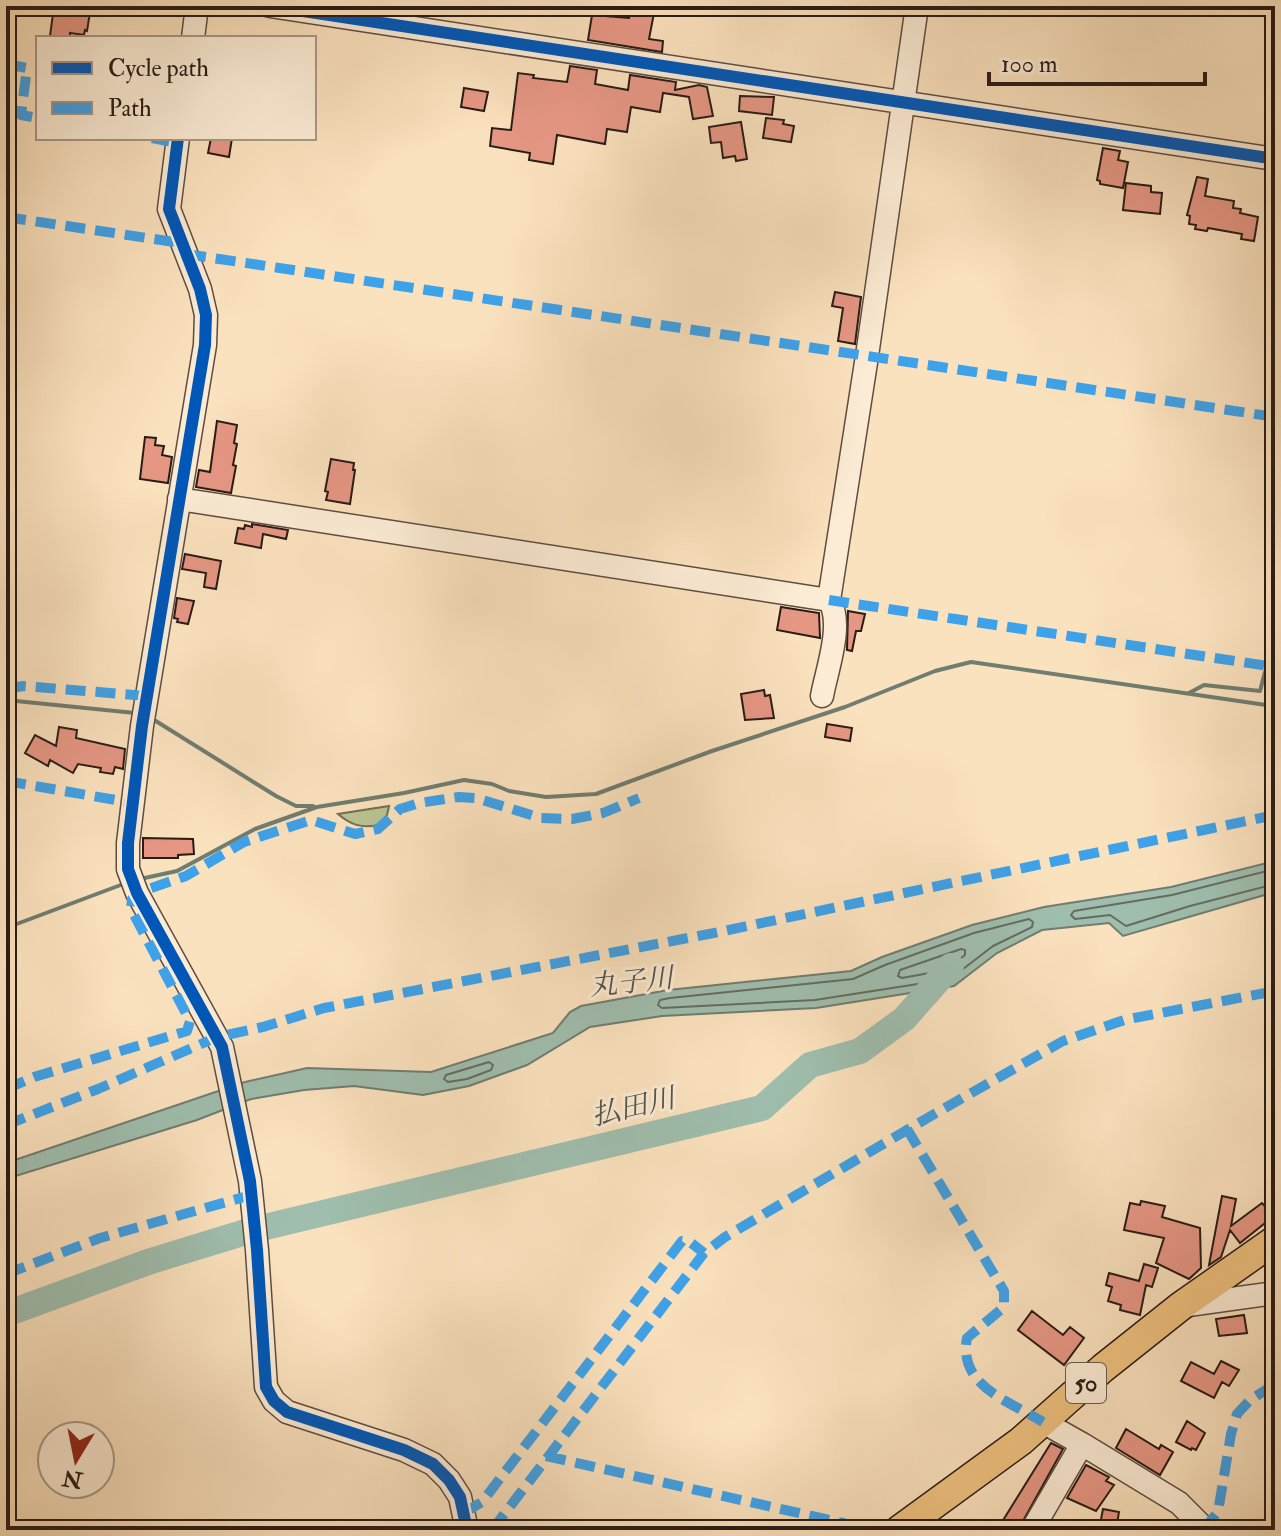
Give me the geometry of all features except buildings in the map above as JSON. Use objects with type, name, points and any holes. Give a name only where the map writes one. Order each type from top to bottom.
[{"type":"main road","name":"50","points":[[899,1530],[1021,1441],[1103,1368],[1181,1306],[1275,1240]]},
{"type":"street","points":[[193,36],[197,6]]},
{"type":"street","points":[[270,6],[300,8],[903,104],[1275,159]]},
{"type":"street","points":[[822,696],[837,621],[829,600],[870,341],[917,6]]},
{"type":"street","points":[[178,140],[169,209],[200,289],[206,315],[205,345],[144,714],[128,843],[128,869],[137,893],[222,1047],[250,1181],[266,1387],[274,1401],[287,1412],[404,1450],[433,1464],[460,1497],[467,1530]]},
{"type":"street","points":[[179,499],[829,600]]},
{"type":"street","points":[[1181,1306],[1275,1293]]},
{"type":"street","points":[[1043,1422],[1179,1503],[1206,1530]]},
{"type":"street","points":[[1032,1530],[1082,1444]]},
{"type":"green space","points":[[389,806],[387,815],[379,825],[357,825],[338,814]]},
{"type":"water","points":[[1275,861],[1275,892],[1123,936],[1109,923],[1042,930],[997,953],[954,986],[816,1008],[662,1016],[590,1027],[527,1065],[469,1086],[423,1095],[354,1086],[251,1099],[197,1120],[6,1179],[6,1163],[245,1082],[307,1068],[431,1072],[553,1033],[570,1012],[581,1006],[668,990],[851,971],[972,925],[1044,907],[1171,887]]},
{"type":"waterway","points":[[140,879],[177,871],[255,829],[317,807],[464,780],[546,797],[596,794],[845,707],[935,671],[971,662],[1266,705],[1275,714]]},
{"type":"waterway","points":[[1189,693],[1204,685],[1260,691],[1265,672],[1275,673]]},
{"type":"waterway","points":[[6,700],[135,713]]},
{"type":"waterway","points":[[151,718],[276,796],[296,806],[313,806]]},
{"type":"waterway","points":[[6,928],[126,883]]},
{"type":"waterway","name":"払田川","points":[[261,1228],[762,1108],[810,1065],[860,1051],[904,1019],[951,966]]},
{"type":"waterway","name":"払田川","points":[[6,1314],[148,1262],[249,1231]]},
{"type":"marked path","points":[[6,64],[27,68],[21,115],[36,118]]},
{"type":"marked path","points":[[162,140],[177,143]]},
{"type":"marked path","points":[[6,217],[181,243]]},
{"type":"marked path","points":[[186,254],[1275,417]]},
{"type":"marked path","points":[[829,600],[1275,667]]},
{"type":"marked path","points":[[6,689],[23,686],[147,696]]},
{"type":"marked path","points":[[6,781],[133,803]]},
{"type":"marked path","points":[[6,1089],[34,1077],[187,1031],[190,1021],[131,909],[132,899],[137,893],[186,876],[244,842],[311,820],[355,834],[378,829],[400,809],[459,797],[476,798],[541,818],[572,819],[603,813],[639,798]]},
{"type":"marked path","points":[[6,1125],[217,1037],[324,1008],[719,932],[1275,815]]},
{"type":"marked path","points":[[492,1530],[704,1253],[725,1237],[1063,1041],[1124,1020],[1275,991]]},
{"type":"marked path","points":[[907,1129],[1004,1291],[1004,1307],[967,1338],[966,1355],[970,1369],[989,1390],[1043,1422]]},
{"type":"marked path","points":[[6,1274],[100,1238],[251,1195]]},
{"type":"marked path","points":[[464,1513],[482,1502],[682,1241],[690,1242],[704,1253]]},
{"type":"marked path","points":[[1203,1530],[1218,1512],[1237,1414],[1250,1400],[1275,1384]]},
{"type":"marked path","points":[[546,1456],[864,1530]]},
{"type":"cycle path","points":[[270,6],[1275,159]]},
{"type":"cycle path","points":[[178,140],[169,209],[200,289],[206,315],[205,345],[142,726],[128,843],[128,869],[137,893],[222,1047],[250,1181],[266,1387],[274,1401],[287,1412],[404,1450],[433,1464],[460,1497],[467,1530]]},
{"type":"water label","name":"丸子川","points":[[631,981]]}]
